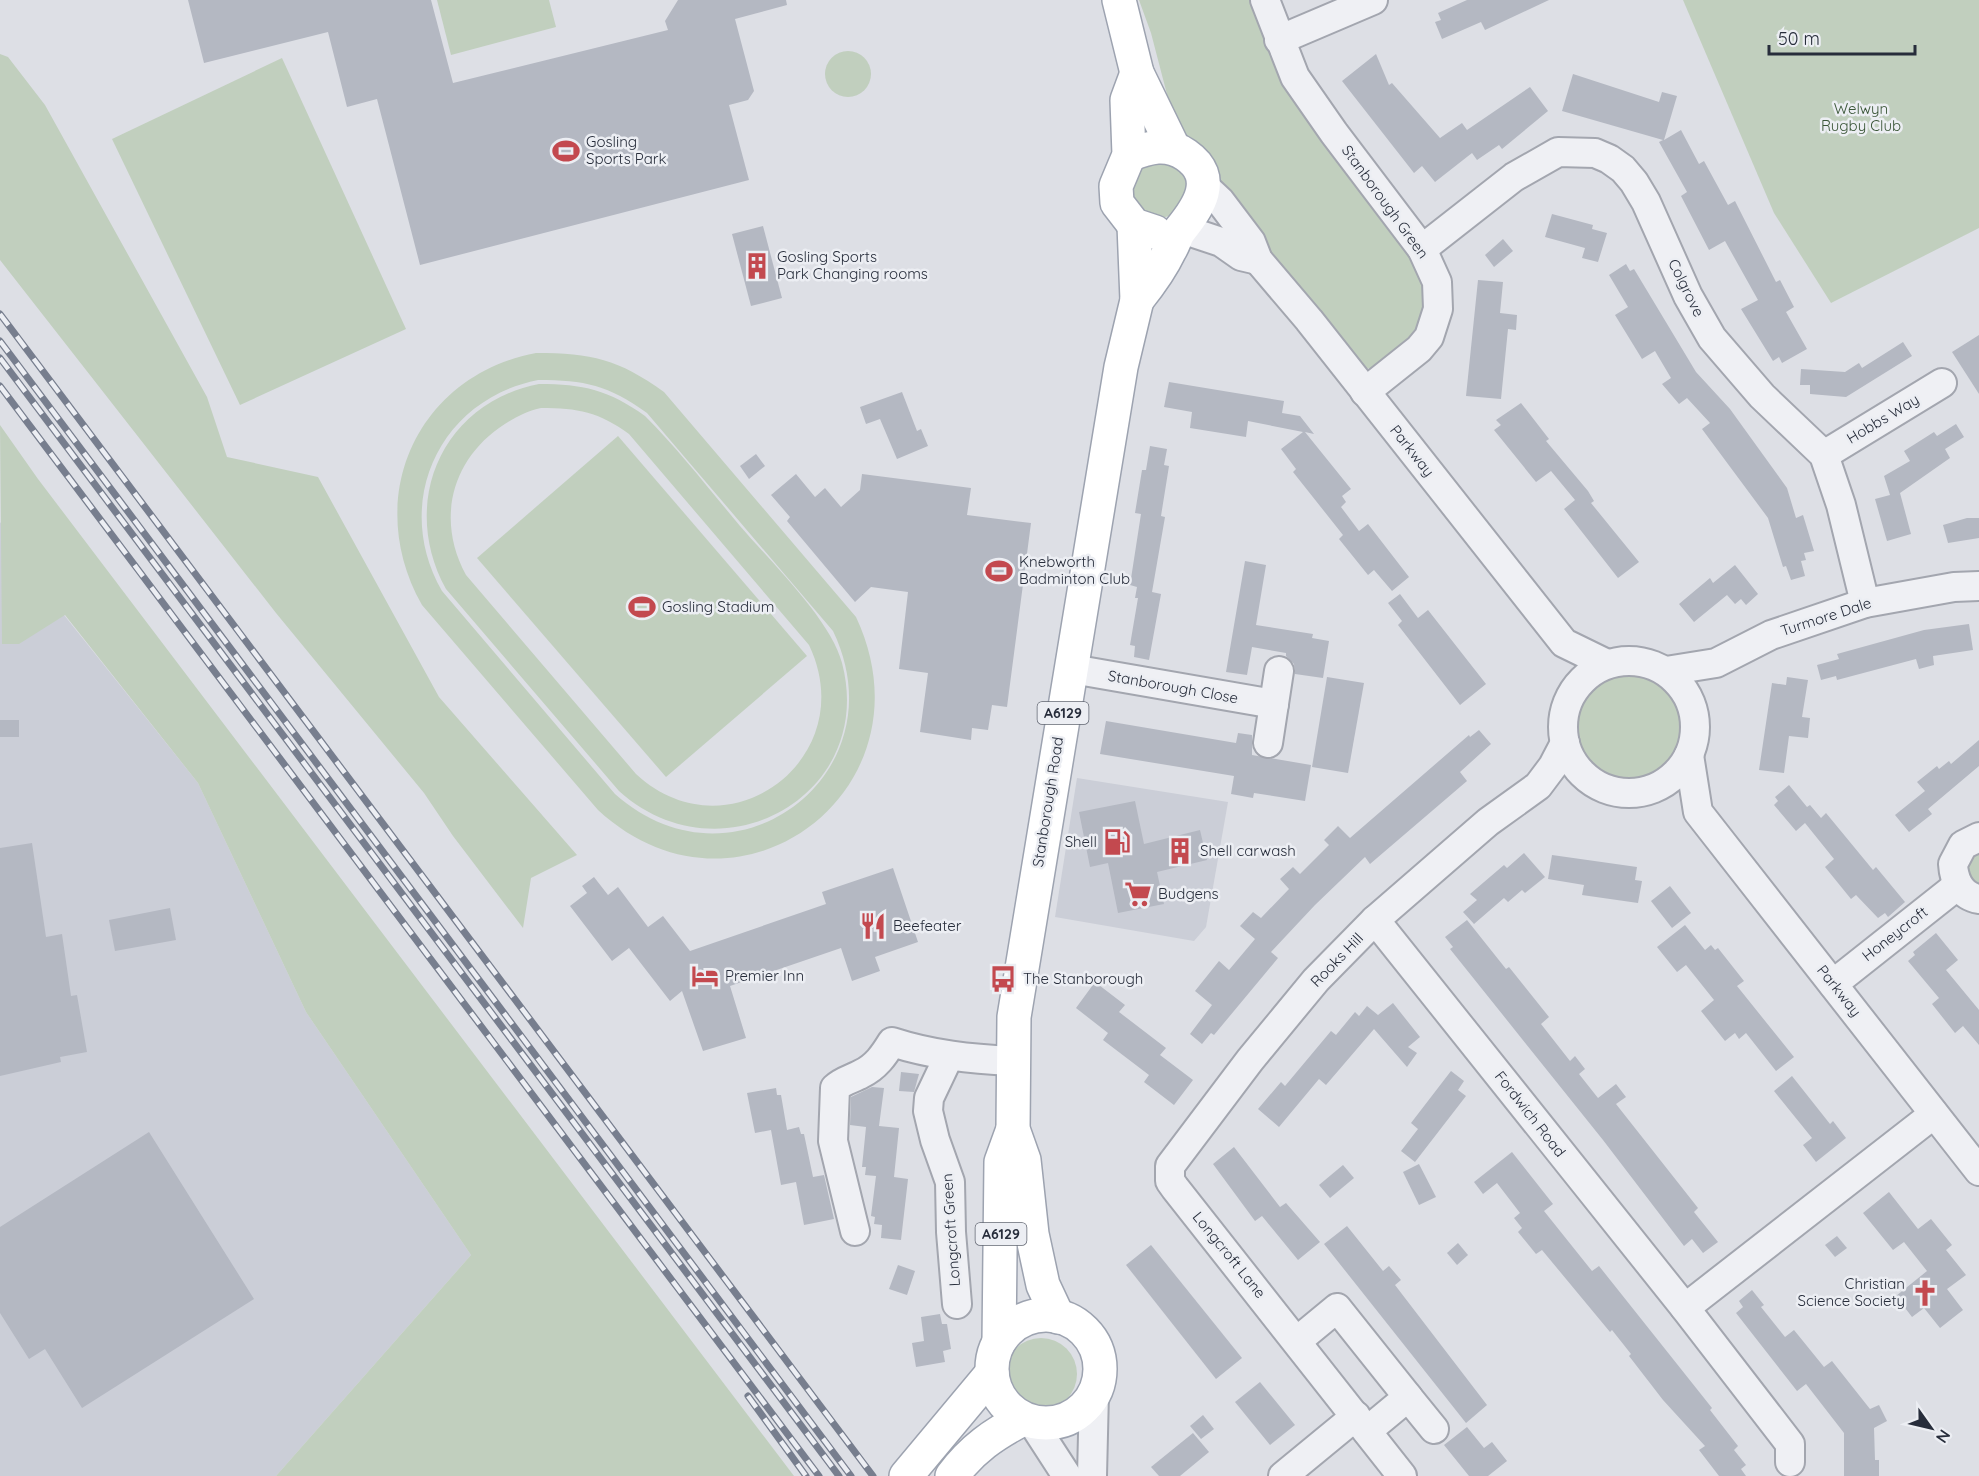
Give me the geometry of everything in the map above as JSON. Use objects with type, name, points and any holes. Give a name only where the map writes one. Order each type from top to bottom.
[{"type":"main road","points":[[1119,0],[1137,73],[1173,147],[1195,164],[1204,186]]},
{"type":"main road","points":[[1137,73],[1127,100],[1129,154],[1116,186],[1118,203],[1134,225],[1165,233],[1181,229]]},
{"type":"main road","points":[[1129,154],[1157,146],[1173,147]]},
{"type":"main road","name":"Stanborough Road","points":[[1137,300],[1153,280],[1181,229],[1192,218],[1200,202],[1204,186]]},
{"type":"main road","name":"Stanborough Road","points":[[1058,1317],[1042,1285],[1032,1234],[1024,1160],[1013,1129],[1014,1017],[1121,367],[1137,300],[1134,225]]},
{"type":"main road","name":"Stanborough Road","points":[[995,1358],[1001,1162],[1013,1129]]},
{"type":"main road","points":[[906,1476],[995,1358],[1010,1328],[1026,1319],[1042,1316],[1058,1317],[1079,1328],[1095,1346],[1100,1362],[1099,1378],[1094,1394],[1084,1408],[1058,1422],[1028,1420],[985,1441],[952,1476]]},
{"type":"main road","points":[[995,1358],[1001,1400],[1028,1420]]},
{"type":"street","name":"Stanborough Green","points":[[1265,0],[1279,40],[1301,86],[1422,249],[1437,282],[1439,296],[1434,324],[1419,349],[1365,392]]},
{"type":"street","points":[[1279,40],[1373,0]]},
{"type":"street","name":"Colgrove","points":[[1422,249],[1539,160],[1558,152],[1578,151],[1609,159],[1634,182],[1688,296],[1712,338],[1762,396],[1824,455],[1841,505],[1865,603]]},
{"type":"street","name":"Parkway","points":[[1204,186],[1220,201],[1251,242],[1258,260],[1564,643],[1607,664]]},
{"type":"street","name":"Parkway","points":[[1181,229],[1221,243],[1241,256],[1258,260]]},
{"type":"street","name":"Hobbs Way","points":[[1824,455],[1942,383]]},
{"type":"street","name":"Turmore Dale","points":[[1666,671],[1716,663],[1771,635],[1865,603],[1954,587],[1979,586]]},
{"type":"street","name":"Parkway","points":[[1564,643],[1572,695]]},
{"type":"street","points":[[1626,660],[1648,663],[1666,671],[1688,696],[1693,712],[1695,729],[1689,755],[1671,778],[1635,793],[1616,792],[1598,785],[1580,772],[1562,732],[1565,709],[1572,695],[1590,673],[1607,664],[1626,660]]},
{"type":"street","points":[[1693,712],[1701,687],[1716,663]]},
{"type":"street","name":"Stanborough Close","points":[[1072,669],[1274,704]]},
{"type":"street","points":[[1268,743],[1280,671]]},
{"type":"street","name":"Rooks Hill","points":[[1170,1166],[1250,1059],[1316,980],[1375,920],[1488,822],[1538,786],[1565,743]]},
{"type":"street","name":"Parkway","points":[[1689,755],[1698,812]]},
{"type":"street","points":[[1538,786],[1598,785]]},
{"type":"street","name":"Parkway","points":[[1648,789],[1698,812],[1979,1171]]},
{"type":"street","name":"Honeycroft","points":[[1833,984],[1968,892],[1953,864],[1964,845],[1979,837]]},
{"type":"street","name":"Fordwich Road","points":[[1375,920],[1685,1308],[1790,1444],[1790,1462]]},
{"type":"street","points":[[855,1231],[833,1141],[836,1114],[832,1095],[840,1083],[864,1073],[879,1061],[892,1042],[918,1051],[949,1056],[1012,1061]]},
{"type":"street","name":"Longcroft Green","points":[[949,1056],[929,1098],[928,1111],[935,1140],[950,1182],[951,1232],[957,1304]]},
{"type":"street","points":[[1685,1308],[1934,1114]]},
{"type":"street","name":"Longcroft Lane","points":[[1170,1166],[1170,1181],[1175,1188],[1402,1476]]},
{"type":"street","points":[[1297,1341],[1337,1308],[1434,1429]]},
{"type":"street","points":[[1092,1476],[1094,1394]]},
{"type":"street","points":[[1283,1476],[1361,1423],[1408,1397]]},
{"type":"street","points":[[1028,1420],[1067,1476]]},
{"type":"shaded area","points":[[0,522],[64,615],[198,783],[306,1012],[471,1255],[276,1476],[0,1476]]},
{"type":"shaded area","points":[[1077,778],[1228,802],[1206,927],[1194,941],[1055,917]]},
{"type":"green space","points":[[437,0],[549,0],[556,27],[451,55]]},
{"type":"green space","points":[[1139,0],[1258,0],[1427,274],[1423,329],[1376,369],[1362,368],[1253,232],[1216,173],[1175,125],[1151,33]]},
{"type":"green space","name":"Welwyn Rugby Club","points":[[1683,0],[1979,0],[1979,228],[1831,303],[1774,213]]},
{"type":"green space","points":[[848,51],[864,58],[871,74],[864,90],[848,97],[832,90],[825,74],[832,58]]},
{"type":"green space","points":[[0,54],[8,57],[45,105],[207,397],[227,457],[318,477],[439,697],[577,855],[531,878],[523,928],[453,836],[424,793],[276,613],[0,260]]},
{"type":"green space","points":[[282,58],[406,329],[240,405],[112,139]]},
{"type":"green space","points":[[1153,162],[1165,162],[1175,166],[1183,174],[1187,190],[1183,206],[1175,214],[1165,218],[1153,218],[1143,214],[1135,206],[1131,196],[1131,184],[1135,174],[1143,166]]},
{"type":"green space","points":[[536,353],[573,354],[618,365],[664,392],[856,617],[874,680],[870,738],[847,788],[810,826],[763,851],[709,858],[653,846],[598,810],[422,605],[405,565],[398,524],[400,485],[412,448],[431,415],[459,387],[494,366]],"holes":[[[538,380],[569,381],[596,386],[620,396],[647,413],[833,631],[848,683],[845,732],[826,773],[795,806],[754,827],[709,833],[661,823],[615,794],[442,591],[428,558],[422,524],[424,491],[434,460],[450,433],[474,409],[503,391]]]},
{"type":"green space","points":[[539,384],[569,385],[607,394],[645,416],[682,456],[826,628],[842,663],[847,710],[836,752],[813,786],[782,811],[743,826],[701,828],[659,817],[619,791],[446,589],[432,557],[427,524],[429,492],[438,462],[454,435],[477,412],[505,395]],"holes":[[[554,408],[577,410],[598,416],[629,434],[809,645],[821,686],[818,725],[802,758],[777,784],[745,800],[709,806],[672,797],[636,774],[466,575],[457,555],[452,535],[453,495],[459,476],[469,458],[482,442],[499,428],[530,411]]]},
{"type":"green space","points":[[0,425],[38,479],[794,1476],[276,1476],[471,1255],[306,1012],[198,783],[65,615],[19,644],[2,644]]},
{"type":"green space","name":"Gosling Stadium","points":[[618,436],[807,656],[666,777],[477,558]]},
{"type":"green space","points":[[1628,672],[1648,676],[1665,688],[1677,705],[1681,725],[1677,745],[1665,762],[1648,774],[1628,778],[1608,774],[1591,762],[1579,745],[1575,725],[1579,705],[1591,688],[1608,676]]},
{"type":"green space","points":[[1979,843],[1979,894],[1959,862]]},
{"type":"green space","points":[[1041,1338],[1061,1344],[1071,1354],[1077,1374],[1071,1394],[1061,1404],[1041,1410],[1021,1404],[1011,1394],[1005,1374],[1011,1354],[1021,1344]]},
{"type":"building","name":"Gosling Sports Park","points":[[188,0],[431,0],[453,83],[668,30],[665,21],[678,0],[786,0],[787,5],[735,19],[754,91],[748,100],[729,105],[749,180],[420,265],[377,99],[347,107],[328,32],[204,63]]},
{"type":"building","points":[[1467,0],[1549,0],[1485,30],[1481,22],[1442,39],[1435,22],[1441,20],[1438,13]]},
{"type":"building","points":[[1376,54],[1389,85],[1392,83],[1440,138],[1462,123],[1467,130],[1530,87],[1548,111],[1502,149],[1499,145],[1477,160],[1472,153],[1435,182],[1422,166],[1414,173],[1342,81]]},
{"type":"building","points":[[1573,74],[1659,102],[1662,92],[1677,96],[1664,140],[1681,130],[1699,164],[1704,161],[1728,205],[1735,201],[1776,282],[1780,280],[1794,307],[1786,312],[1807,349],[1782,363],[1779,357],[1773,361],[1741,309],[1758,300],[1725,241],[1709,250],[1681,196],[1687,192],[1659,142],[1663,140],[1562,111]]},
{"type":"building","points":[[1552,214],[1593,225],[1592,229],[1607,233],[1598,262],[1582,258],[1585,248],[1545,237]]},
{"type":"building","name":"Gosling Sports Park Changing rooms","points":[[763,226],[782,298],[751,306],[732,234]]},
{"type":"building","points":[[1503,239],[1513,251],[1494,267],[1485,255]]},
{"type":"building","points":[[1626,264],[1630,271],[1634,269],[1696,372],[1730,409],[1787,488],[1796,518],[1803,515],[1814,551],[1804,553],[1806,560],[1801,561],[1805,576],[1791,580],[1786,566],[1783,567],[1768,518],[1702,429],[1710,423],[1687,398],[1679,404],[1662,384],[1671,378],[1655,351],[1642,359],[1615,315],[1628,307],[1609,275]]},
{"type":"building","points":[[1478,280],[1503,282],[1500,313],[1517,315],[1516,330],[1508,329],[1501,399],[1466,396]]},
{"type":"building","points":[[1979,335],[1979,394],[1952,352]]},
{"type":"building","points":[[1903,342],[1912,356],[1846,397],[1810,394],[1810,385],[1800,385],[1801,369],[1845,372],[1859,363],[1862,368]]},
{"type":"building","points":[[1169,382],[1284,401],[1282,413],[1300,416],[1314,434],[1305,432],[1351,489],[1342,496],[1346,502],[1341,507],[1359,531],[1368,524],[1409,577],[1392,591],[1374,570],[1368,575],[1339,539],[1343,535],[1293,472],[1296,469],[1281,449],[1303,432],[1248,421],[1246,437],[1190,428],[1192,412],[1164,407]]},
{"type":"building","points":[[902,392],[917,431],[921,429],[928,446],[897,459],[880,419],[866,424],[860,407]]},
{"type":"building","points":[[1521,403],[1549,439],[1546,441],[1588,491],[1594,501],[1591,503],[1639,562],[1618,578],[1564,509],[1575,500],[1551,471],[1536,482],[1494,430],[1501,425],[1496,420]]},
{"type":"building","points":[[1956,424],[1964,437],[1945,449],[1950,458],[1900,493],[1911,534],[1887,541],[1875,499],[1890,495],[1884,476],[1910,461],[1904,451],[1934,432],[1937,436]]},
{"type":"building","points":[[1150,446],[1167,449],[1164,465],[1169,466],[1161,516],[1165,517],[1152,592],[1161,594],[1149,660],[1134,657],[1135,646],[1130,645],[1138,598],[1135,598],[1137,587],[1130,585],[1141,514],[1135,513],[1142,470],[1146,470]]},
{"type":"building","points":[[756,454],[765,466],[749,479],[740,466]]},
{"type":"building","points":[[796,474],[815,497],[825,488],[841,507],[860,490],[862,474],[971,488],[967,515],[1031,523],[1007,707],[992,705],[988,730],[972,728],[971,740],[920,732],[928,673],[899,669],[908,592],[871,587],[855,602],[787,521],[790,517],[771,495]]},
{"type":"building","points":[[1967,518],[1979,518],[1979,538],[1948,543],[1943,525]]},
{"type":"building","points":[[1245,561],[1266,565],[1256,625],[1313,634],[1312,638],[1329,641],[1323,678],[1295,674],[1294,664],[1286,653],[1252,647],[1247,675],[1226,672]]},
{"type":"building","points":[[1735,565],[1758,594],[1746,605],[1741,599],[1735,604],[1727,595],[1694,622],[1679,604],[1710,578],[1713,583]]},
{"type":"building","points":[[1400,594],[1418,618],[1428,610],[1486,684],[1460,705],[1398,625],[1402,621],[1388,603]]},
{"type":"building","points":[[1969,624],[1973,650],[1933,656],[1934,665],[1919,669],[1916,659],[1837,680],[1836,676],[1821,680],[1817,665],[1839,659],[1837,654],[1924,630]]},
{"type":"building","points":[[1327,677],[1364,683],[1348,773],[1312,767]]},
{"type":"building","points":[[1787,677],[1808,680],[1802,717],[1810,718],[1808,738],[1789,736],[1784,773],[1759,770],[1772,683],[1786,685]]},
{"type":"building","points":[[0,720],[19,720],[19,737],[0,737]]},
{"type":"building","points":[[1106,721],[1236,743],[1238,733],[1252,735],[1252,755],[1311,765],[1305,801],[1254,793],[1253,798],[1231,794],[1234,776],[1100,754]]},
{"type":"building","points":[[1479,730],[1491,744],[1460,772],[1467,781],[1370,864],[1365,857],[1315,905],[1271,952],[1278,958],[1214,1035],[1211,1033],[1202,1044],[1190,1034],[1212,1005],[1195,991],[1219,961],[1229,970],[1255,939],[1240,926],[1253,912],[1261,918],[1289,889],[1280,879],[1293,867],[1300,874],[1329,845],[1324,840],[1338,826],[1350,838],[1469,735],[1470,737]]},
{"type":"building","points":[[1979,740],[1979,766],[1928,809],[1932,814],[1909,832],[1895,815],[1925,791],[1917,782],[1937,766],[1939,769],[1949,761],[1951,764]]},
{"type":"building","points":[[1789,785],[1807,807],[1810,805],[1821,818],[1826,813],[1873,870],[1876,867],[1905,902],[1888,917],[1885,913],[1878,918],[1856,895],[1851,899],[1825,867],[1834,859],[1805,823],[1796,831],[1774,805],[1778,801],[1775,797]]},
{"type":"building","points":[[1135,801],[1144,844],[1200,830],[1207,860],[1157,872],[1164,904],[1118,913],[1108,863],[1090,867],[1079,812]]},
{"type":"building","points":[[32,843],[46,937],[62,934],[71,996],[77,995],[87,1052],[60,1057],[61,1062],[0,1076],[0,848]]},
{"type":"building","points":[[1524,853],[1545,877],[1525,893],[1522,890],[1508,902],[1504,898],[1474,924],[1463,912],[1477,900],[1470,894],[1504,865],[1507,868]]},
{"type":"building","points":[[1552,855],[1637,867],[1635,880],[1642,881],[1638,903],[1582,895],[1584,885],[1548,879]]},
{"type":"building","name":"Premier Inn","points":[[893,868],[918,942],[875,957],[880,971],[852,981],[841,948],[730,986],[746,1038],[703,1051],[682,991],[670,1001],[629,948],[612,961],[570,906],[587,893],[582,886],[594,877],[608,895],[618,887],[648,927],[663,916],[690,951],[826,904],[822,892]]},
{"type":"building","points":[[1670,886],[1691,913],[1672,928],[1651,901]]},
{"type":"building","points":[[170,908],[176,940],[115,951],[109,920]]},
{"type":"building","points":[[1467,920],[1506,969],[1509,967],[1549,1017],[1541,1024],[1570,1061],[1575,1056],[1585,1069],[1579,1074],[1598,1098],[1616,1084],[1626,1097],[1616,1104],[1698,1208],[1694,1212],[1718,1242],[1703,1253],[1692,1239],[1684,1246],[1603,1140],[1450,949],[1453,947],[1445,937]]},
{"type":"building","points":[[1685,925],[1705,950],[1711,945],[1715,950],[1718,948],[1744,981],[1737,986],[1794,1057],[1776,1071],[1746,1033],[1739,1039],[1735,1033],[1725,1041],[1701,1011],[1714,1000],[1686,965],[1677,972],[1657,947]]},
{"type":"building","points":[[1936,933],[1958,960],[1946,970],[1979,1010],[1979,1045],[1963,1026],[1955,1033],[1932,1004],[1939,998],[1908,961],[1915,955],[1913,952]]},
{"type":"building","points":[[1095,982],[1125,1005],[1119,1012],[1166,1048],[1160,1055],[1193,1080],[1174,1105],[1144,1082],[1149,1075],[1103,1040],[1108,1033],[1076,1008]]},
{"type":"building","points":[[1393,1003],[1420,1037],[1408,1047],[1417,1053],[1407,1067],[1374,1029],[1326,1085],[1319,1079],[1279,1127],[1258,1109],[1281,1082],[1285,1086],[1331,1031],[1336,1035],[1355,1012],[1359,1016],[1367,1006],[1378,1015]]},
{"type":"building","points":[[1451,1071],[1464,1081],[1458,1090],[1466,1096],[1415,1162],[1401,1151],[1418,1129],[1411,1123]]},
{"type":"building","points":[[901,1072],[919,1074],[914,1092],[899,1091]]},
{"type":"building","points":[[1792,1076],[1830,1124],[1833,1121],[1846,1138],[1816,1162],[1803,1145],[1812,1138],[1774,1091]]},
{"type":"building","points":[[872,1087],[884,1088],[879,1126],[899,1128],[894,1177],[908,1179],[901,1240],[881,1238],[882,1225],[874,1224],[875,1217],[871,1216],[876,1176],[865,1175],[866,1167],[862,1167],[866,1127],[850,1125],[851,1097]]},
{"type":"building","points":[[776,1088],[777,1095],[781,1095],[787,1130],[799,1127],[801,1134],[804,1134],[813,1177],[824,1175],[834,1219],[804,1225],[796,1182],[781,1185],[771,1130],[755,1133],[747,1093]]},
{"type":"building","points":[[149,1132],[254,1299],[82,1408],[45,1349],[29,1359],[0,1313],[0,1227]]},
{"type":"building","points":[[1234,1147],[1280,1207],[1286,1203],[1320,1242],[1298,1260],[1262,1216],[1255,1221],[1213,1164]]},
{"type":"building","points":[[1512,1152],[1553,1204],[1544,1211],[1592,1271],[1599,1266],[1712,1408],[1710,1410],[1738,1446],[1734,1450],[1746,1465],[1741,1469],[1746,1476],[1719,1476],[1699,1450],[1705,1446],[1663,1400],[1612,1330],[1610,1332],[1542,1250],[1536,1254],[1518,1232],[1522,1228],[1514,1218],[1520,1213],[1497,1183],[1483,1194],[1474,1182]]},
{"type":"building","points":[[1419,1164],[1436,1197],[1419,1205],[1403,1172]]},
{"type":"building","points":[[1343,1165],[1354,1178],[1330,1198],[1319,1185]]},
{"type":"building","points":[[1889,1192],[1918,1229],[1931,1219],[1952,1245],[1946,1250],[1966,1275],[1947,1289],[1963,1310],[1940,1328],[1924,1308],[1912,1317],[1896,1296],[1927,1271],[1904,1242],[1893,1250],[1863,1213]]},
{"type":"building","points":[[1347,1226],[1383,1271],[1389,1266],[1401,1280],[1395,1285],[1487,1405],[1466,1423],[1324,1244]]},
{"type":"building","points":[[1837,1236],[1847,1248],[1835,1257],[1825,1245]]},
{"type":"building","points":[[1458,1243],[1468,1255],[1457,1265],[1447,1253]]},
{"type":"building","points":[[1151,1245],[1242,1358],[1216,1379],[1126,1265]]},
{"type":"building","points":[[898,1265],[915,1271],[907,1295],[889,1289]]},
{"type":"building","points":[[1752,1290],[1764,1305],[1761,1307],[1785,1337],[1794,1330],[1824,1367],[1832,1361],[1870,1409],[1879,1405],[1887,1421],[1874,1428],[1875,1460],[1879,1460],[1879,1476],[1844,1476],[1844,1433],[1806,1384],[1797,1391],[1736,1313],[1743,1307],[1739,1301]]},
{"type":"building","points":[[940,1314],[942,1324],[947,1324],[951,1349],[943,1351],[945,1362],[916,1367],[912,1343],[924,1341],[921,1317]]},
{"type":"building","points":[[1260,1382],[1295,1425],[1270,1445],[1235,1402]]},
{"type":"building","points":[[1203,1415],[1214,1429],[1201,1439],[1190,1426]]},
{"type":"building","points":[[1467,1427],[1484,1448],[1492,1442],[1507,1461],[1488,1476],[1469,1476],[1444,1445]]},
{"type":"building","points":[[1193,1433],[1209,1452],[1180,1476],[1159,1476],[1151,1467]]},
{"type":"railway","points":[[0,314],[873,1476]]},
{"type":"railway","points":[[0,341],[851,1476]]},
{"type":"railway","points":[[0,358],[839,1476]]},
{"type":"railway","points":[[0,386],[819,1476]]},
{"type":"railway","points":[[748,1396],[806,1476]]},
{"type":"place","name":"Gosling Sports Park","points":[[566,151]]},
{"type":"place","name":"Gosling Sports Park Changing rooms","points":[[757,266]]},
{"type":"place","name":"Knebworth Badminton Club","points":[[999,571]]},
{"type":"place","name":"Gosling Stadium","points":[[642,607]]},
{"type":"place","name":"Shell","points":[[1117,842]]},
{"type":"place","name":"Shell carwash","points":[[1180,851]]},
{"type":"place","name":"Budgens","points":[[1138,894]]},
{"type":"place","name":"Beefeater","points":[[873,926]]},
{"type":"place","name":"Premier Inn","points":[[705,976]]},
{"type":"place","name":"The Stanborough","points":[[1003,979]]},
{"type":"place","name":"Christian Science Society","points":[[1925,1293]]}]
